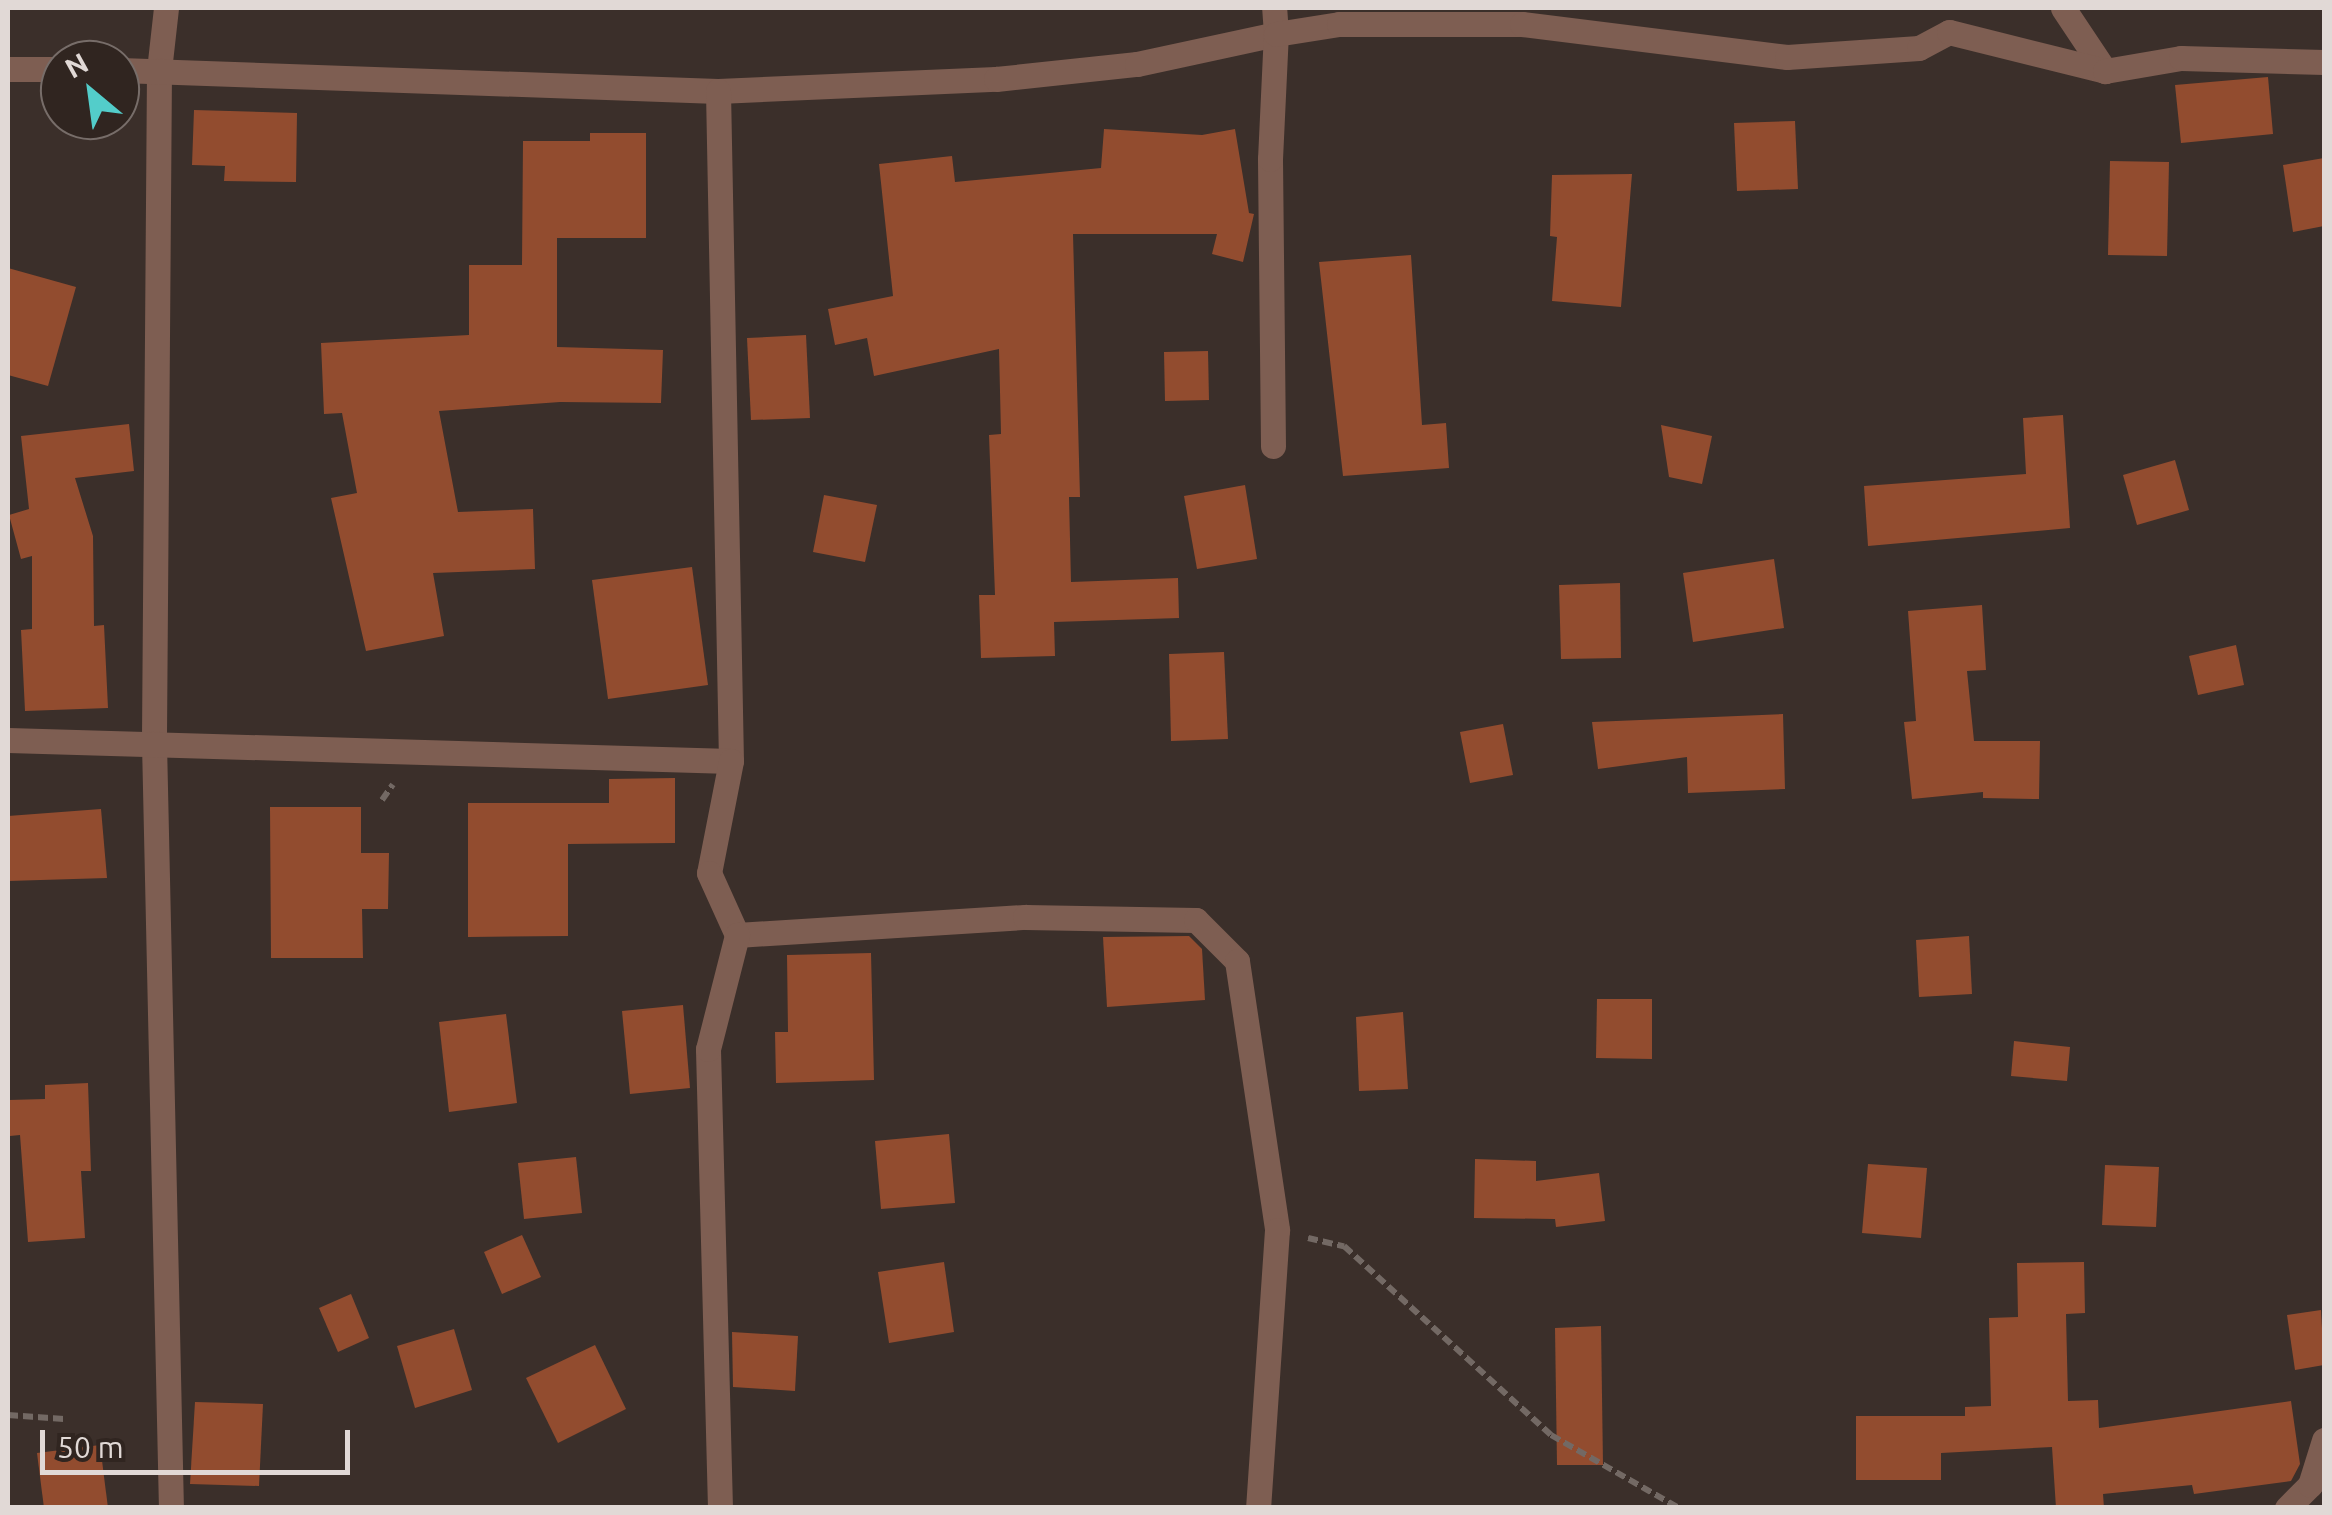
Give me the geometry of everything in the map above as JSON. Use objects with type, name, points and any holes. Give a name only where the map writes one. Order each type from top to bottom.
[{"type":"street","points":[[166,8],[159,70],[154,742],[170,1508]]},
{"type":"street","points":[[1274,8],[1270,159],[1274,446]]},
{"type":"street","points":[[2063,8],[2105,71]]},
{"type":"street","points":[[140,70],[718,91],[1013,77],[1137,64],[1340,24],[1522,24],[1788,57],[1919,48],[1950,32],[2105,71],[2181,58],[2324,62]]},
{"type":"street","points":[[8,69],[40,69]]},
{"type":"street","points":[[718,91],[731,761],[709,872],[737,935],[708,1049],[720,1508]]},
{"type":"street","points":[[8,740],[731,761]]},
{"type":"street","points":[[737,935],[1025,917],[1196,920],[1237,960],[1277,1230],[1258,1508]]},
{"type":"street","points":[[2286,1508],[2310,1485],[2324,1440]]},
{"type":"path","points":[[1277,1230],[1344,1246],[1551,1435],[1679,1508]]},
{"type":"path","points":[[8,1415],[64,1419]]},
{"type":"building","points":[[2268,77],[2273,134],[2181,143],[2175,85]]},
{"type":"building","points":[[194,110],[297,113],[296,182],[224,181],[225,166],[192,165]]},
{"type":"building","points":[[1795,121],[1798,189],[1737,191],[1734,123]]},
{"type":"building","points":[[1104,129],[1202,135],[1235,129],[1249,213],[1254,214],[1243,262],[1212,254],[1217,234],[1073,234],[1080,497],[1069,497],[1071,582],[1178,578],[1179,618],[1054,622],[1055,656],[981,658],[979,595],[995,595],[989,435],[1001,434],[999,349],[874,376],[867,338],[835,345],[828,309],[893,296],[879,164],[952,156],[955,182],[1101,168]]},
{"type":"building","points":[[590,133],[646,133],[646,238],[557,238],[557,347],[663,350],[661,403],[560,402],[439,411],[458,512],[533,509],[535,569],[433,573],[444,636],[366,651],[331,498],[357,493],[342,413],[324,414],[321,343],[469,335],[469,265],[522,265],[523,141],[590,141]]},
{"type":"building","points":[[2324,158],[2324,226],[2293,232],[2283,165]]},
{"type":"building","points":[[2110,161],[2169,162],[2167,256],[2108,255]]},
{"type":"building","points":[[1632,174],[1621,307],[1552,301],[1557,237],[1550,236],[1552,175]]},
{"type":"building","points":[[1411,255],[1422,425],[1446,423],[1449,468],[1343,476],[1319,262]]},
{"type":"building","points":[[8,268],[76,287],[48,386],[8,375]]},
{"type":"building","points":[[806,335],[810,418],[751,420],[747,338]]},
{"type":"building","points":[[1208,351],[1209,400],[1165,401],[1164,352]]},
{"type":"building","points":[[2063,415],[2070,528],[1868,546],[1864,486],[2026,474],[2023,418]]},
{"type":"building","points":[[129,424],[134,471],[75,478],[93,536],[94,626],[104,625],[108,708],[25,711],[21,630],[32,629],[32,556],[21,559],[9,515],[29,509],[21,436]]},
{"type":"building","points":[[1661,425],[1712,436],[1702,484],[1669,477]]},
{"type":"building","points":[[2175,460],[2189,510],[2137,525],[2123,475]]},
{"type":"building","points":[[1245,485],[1257,559],[1197,569],[1184,496]]},
{"type":"building","points":[[824,495],[877,505],[865,562],[813,552]]},
{"type":"building","points":[[1774,559],[1784,628],[1693,642],[1683,573]]},
{"type":"building","points":[[692,567],[708,685],[608,699],[592,580]]},
{"type":"building","points":[[1620,583],[1621,658],[1561,659],[1559,585]]},
{"type":"building","points":[[1982,605],[1986,670],[1967,671],[1974,741],[2040,741],[2039,799],[1983,798],[1983,792],[1912,799],[1904,722],[1916,721],[1908,611]]},
{"type":"building","points":[[2236,645],[2244,685],[2198,695],[2189,656]]},
{"type":"building","points":[[1224,652],[1228,739],[1171,741],[1169,654]]},
{"type":"building","points":[[1783,714],[1785,789],[1688,793],[1687,757],[1598,769],[1592,722]]},
{"type":"building","points":[[1503,724],[1513,775],[1470,783],[1460,732]]},
{"type":"building","points":[[675,778],[675,843],[568,844],[568,936],[468,937],[468,803],[609,803],[609,779]]},
{"type":"building","points":[[270,807],[361,807],[361,853],[389,853],[388,909],[362,909],[363,958],[271,958]]},
{"type":"building","points":[[101,809],[107,878],[8,881],[8,816]]},
{"type":"building","points":[[1189,936],[1202,949],[1205,1000],[1107,1007],[1103,937]]},
{"type":"building","points":[[1969,936],[1972,994],[1919,997],[1916,940]]},
{"type":"building","points":[[871,953],[874,1080],[776,1083],[775,1032],[788,1032],[787,955]]},
{"type":"building","points":[[1597,999],[1652,999],[1652,1059],[1596,1058]]},
{"type":"building","points":[[683,1005],[690,1088],[630,1094],[622,1011]]},
{"type":"building","points":[[1403,1012],[1408,1089],[1359,1091],[1356,1017]]},
{"type":"building","points":[[506,1014],[517,1103],[449,1112],[439,1022]]},
{"type":"building","points":[[2014,1041],[2070,1047],[2067,1081],[2011,1076]]},
{"type":"building","points":[[88,1083],[91,1171],[81,1171],[85,1238],[28,1242],[20,1135],[10,1136],[9,1100],[45,1099],[45,1085]]},
{"type":"building","points":[[949,1134],[955,1203],[881,1209],[875,1141]]},
{"type":"building","points":[[576,1157],[582,1213],[524,1219],[518,1163]]},
{"type":"building","points":[[1475,1159],[1536,1161],[1536,1181],[1599,1173],[1605,1221],[1556,1227],[1555,1219],[1474,1218]]},
{"type":"building","points":[[1868,1164],[1927,1168],[1921,1238],[1862,1233]]},
{"type":"building","points":[[2105,1165],[2159,1167],[2156,1227],[2102,1225]]},
{"type":"building","points":[[522,1235],[541,1277],[502,1294],[484,1252]]},
{"type":"building","points":[[944,1262],[954,1332],[889,1343],[878,1272]]},
{"type":"building","points":[[2084,1262],[2085,1313],[2066,1314],[2068,1401],[2098,1400],[2099,1428],[2291,1401],[2300,1464],[2291,1481],[2194,1494],[2192,1485],[2103,1494],[2104,1508],[2056,1508],[2052,1447],[1941,1453],[1941,1480],[1856,1480],[1856,1416],[1965,1416],[1965,1407],[1991,1406],[1989,1318],[2018,1317],[2017,1263]]},
{"type":"building","points":[[351,1294],[369,1338],[338,1352],[319,1308]]},
{"type":"building","points":[[2321,1310],[2324,1365],[2295,1370],[2287,1315]]},
{"type":"building","points":[[1601,1326],[1603,1465],[1557,1465],[1555,1328]]},
{"type":"building","points":[[454,1329],[472,1390],[415,1408],[397,1346]]},
{"type":"building","points":[[732,1332],[798,1336],[795,1391],[733,1387]]},
{"type":"building","points":[[595,1345],[626,1409],[558,1443],[526,1378]]},
{"type":"building","points":[[195,1402],[263,1404],[259,1486],[190,1484]]},
{"type":"building","points":[[100,1445],[108,1508],[44,1508],[37,1453]]}]
